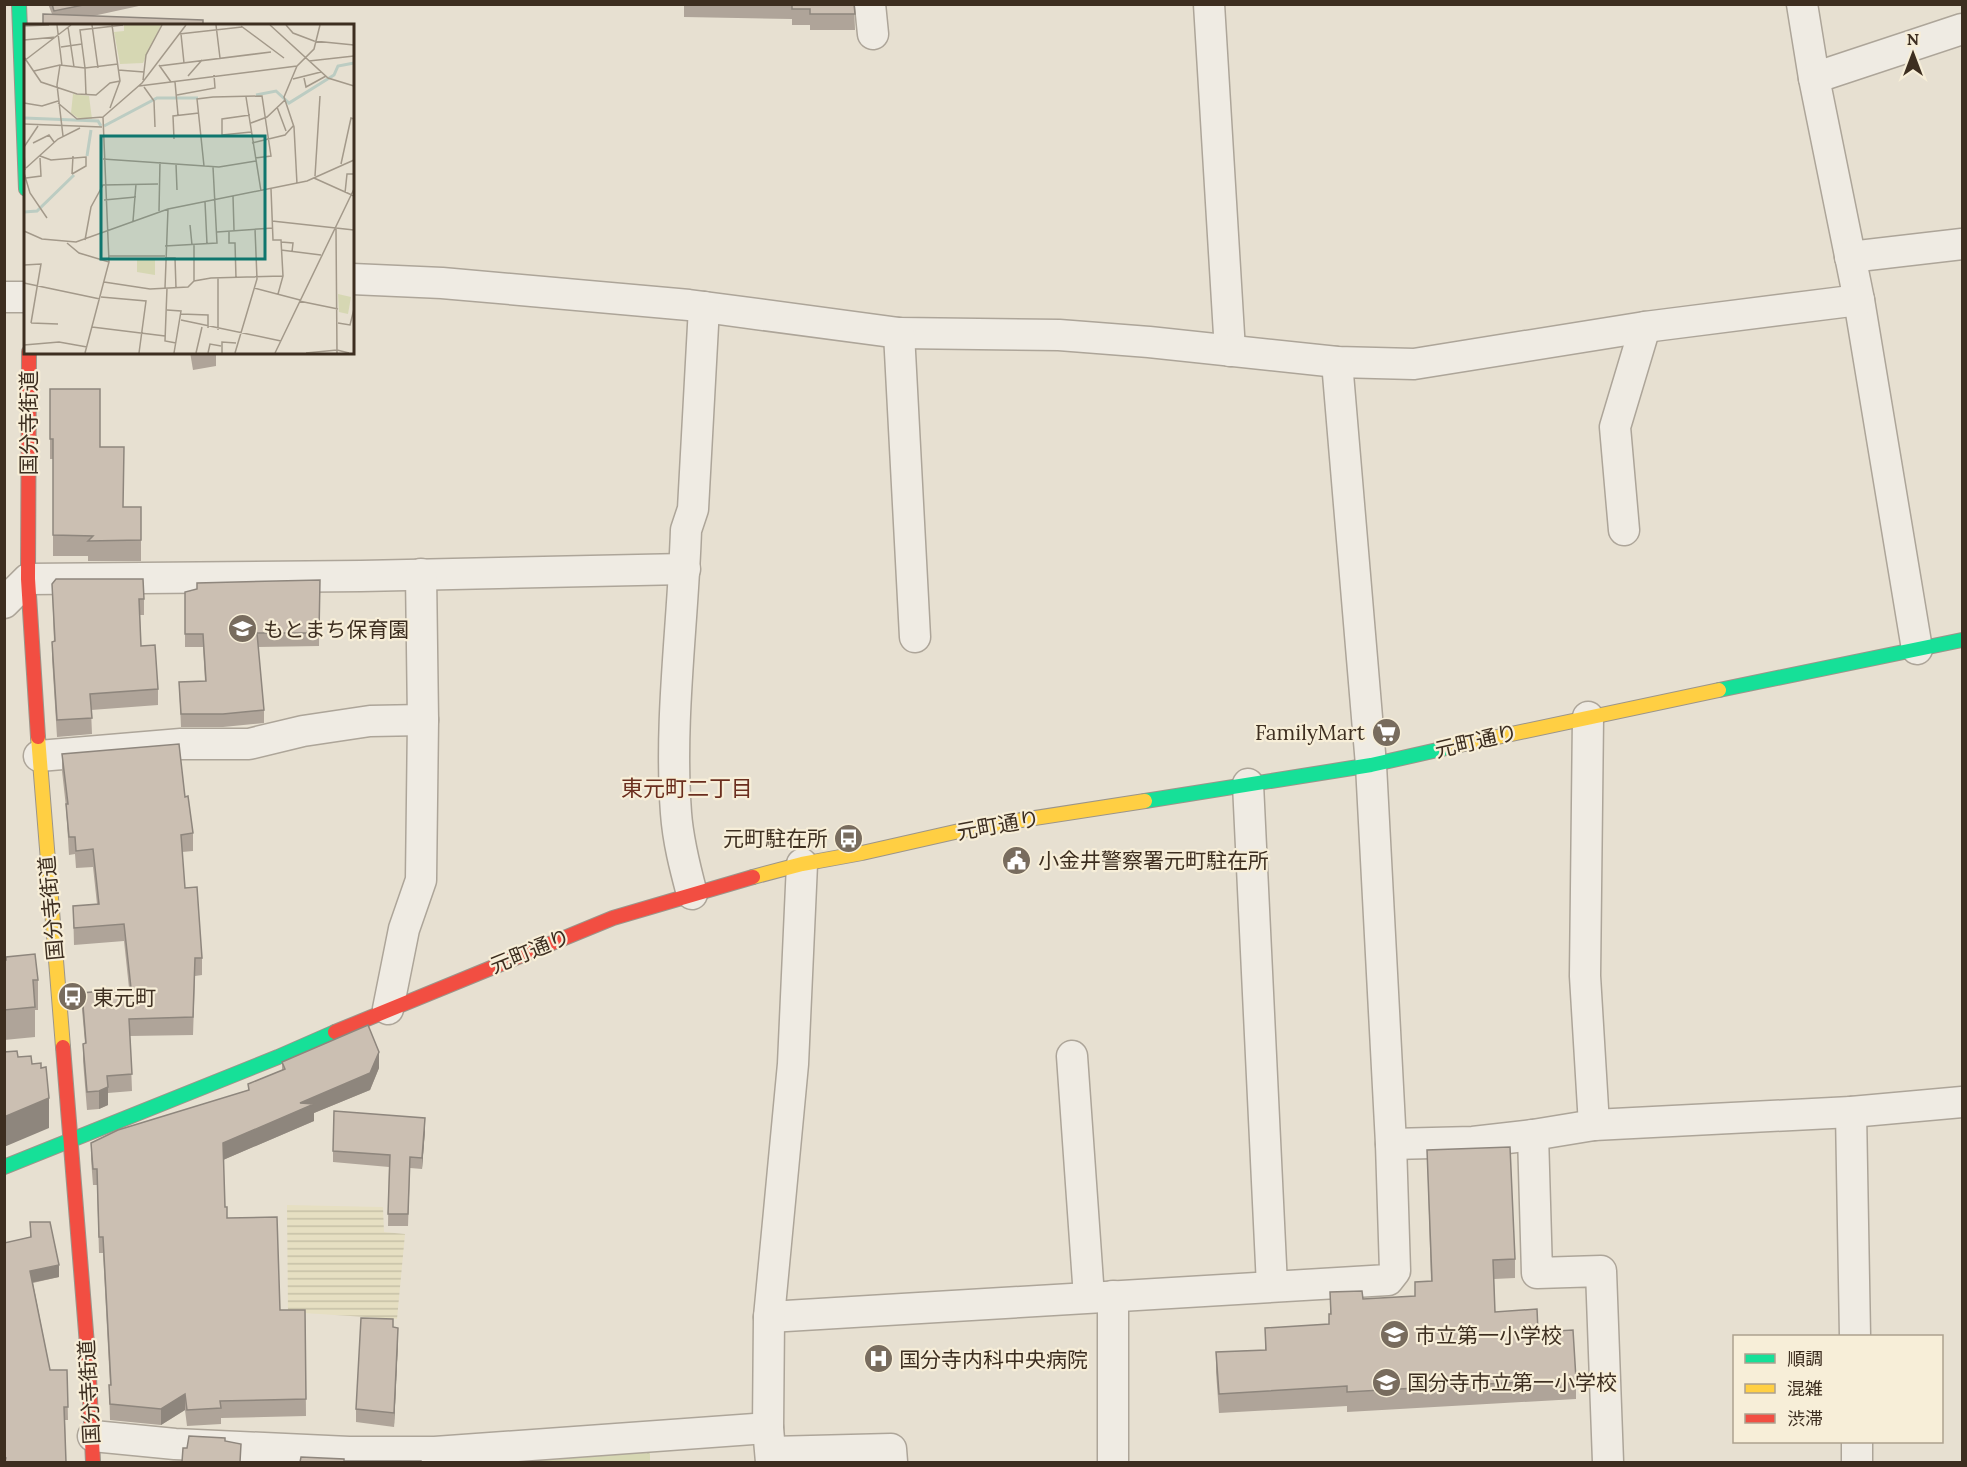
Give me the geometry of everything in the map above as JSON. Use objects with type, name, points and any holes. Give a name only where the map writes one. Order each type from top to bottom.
[{"type":"street","points":[[19,4],[24,136]]},
{"type":"street","points":[[870,4],[873,34]]},
{"type":"street","points":[[1209,4],[1230,351]]},
{"type":"street","points":[[1802,4],[1859,300],[1917,650]]},
{"type":"street","points":[[1815,78],[1962,29]]},
{"type":"street","points":[[1850,257],[1962,244]]},
{"type":"street","points":[[354,279],[442,283],[704,307],[899,333],[1059,335],[1337,362],[1414,364],[1645,327],[1859,300]]},
{"type":"street","points":[[4,297],[24,297]]},
{"type":"street","points":[[692,894],[684,862],[675,803],[674,735],[686,530],[693,509],[704,307]]},
{"type":"street","points":[[1624,530],[1616,427],[1645,327]]},
{"type":"street","points":[[899,333],[915,637]]},
{"type":"street","name":"国分寺街道","points":[[29,354],[28,579],[39,756],[71,1141],[93,1449]]},
{"type":"street","points":[[769,1317],[1388,1280],[1395,1272],[1391,1144],[1371,765],[1337,362]]},
{"type":"street","points":[[4,603],[28,579],[349,576],[685,569]]},
{"type":"street","points":[[388,1009],[404,928],[421,880],[423,720],[421,574]]},
{"type":"street","name":"元町通り","points":[[4,1167],[278,1057],[388,1009],[613,918],[802,864],[977,827],[1371,765],[1588,717],[1962,640]]},
{"type":"street","points":[[1588,717],[1585,976],[1594,1125]]},
{"type":"street","points":[[39,756],[181,744],[249,744],[303,730],[370,721],[423,720]]},
{"type":"street","points":[[1248,784],[1272,1286]]},
{"type":"street","points":[[770,1448],[769,1317],[793,1064],[802,864]]},
{"type":"street","points":[[1072,1056],[1101,1296],[1113,1462]]},
{"type":"street","points":[[1391,1144],[1473,1142],[1594,1125],[1851,1113],[1962,1102]]},
{"type":"street","points":[[1851,1113],[1855,1335]]},
{"type":"street","points":[[1533,1135],[1537,1273],[1601,1272],[1608,1462]]},
{"type":"street","points":[[1857,1443],[1857,1462]]},
{"type":"street","points":[[93,1449],[187,1444],[350,1452],[891,1449],[892,1462]]},
{"type":"shaded area","points":[[287,1205],[383,1207],[384,1232],[405,1234],[397,1319],[288,1312]]},
{"type":"green space","points":[[650,1450],[650,1462],[437,1462]]},
{"type":"building","points":[[52,4],[88,4],[54,11]]},
{"type":"building","points":[[792,4],[854,4],[855,14],[810,14],[810,9],[792,9]]},
{"type":"building","points":[[43,14],[203,20],[203,24],[43,24]]},
{"type":"building","points":[[50,389],[100,389],[100,447],[124,447],[123,507],[141,507],[141,540],[88,541],[93,536],[53,535],[53,439],[50,439]]},
{"type":"building","points":[[56,579],[143,579],[144,599],[139,599],[141,646],[155,645],[158,689],[90,694],[92,718],[57,720],[52,642],[55,641],[52,584]]},
{"type":"building","points":[[320,580],[319,633],[257,633],[264,710],[223,714],[181,714],[179,682],[206,681],[203,634],[185,634],[185,592],[197,589],[197,583]]},
{"type":"building","points":[[179,744],[185,797],[188,796],[193,833],[181,835],[185,888],[197,887],[202,958],[195,958],[193,1017],[129,1019],[132,1074],[107,1076],[108,1087],[99,1091],[87,1092],[82,993],[131,988],[124,924],[74,928],[73,906],[99,904],[93,849],[76,851],[75,837],[69,837],[62,754]]},
{"type":"building","points":[[35,954],[38,980],[33,980],[35,1007],[4,1010],[4,960],[6,957]]},
{"type":"building","points":[[368,1025],[379,1052],[370,1073],[300,1103],[314,1104],[223,1143],[227,1218],[277,1217],[280,1310],[305,1310],[306,1399],[220,1401],[221,1408],[187,1410],[185,1394],[161,1409],[110,1404],[103,1237],[99,1237],[97,1169],[93,1169],[91,1143],[118,1130],[249,1090],[248,1084],[285,1069],[282,1062]]},
{"type":"building","points":[[17,1051],[18,1057],[31,1056],[32,1064],[41,1063],[41,1068],[46,1067],[49,1098],[4,1117],[4,1052]]},
{"type":"building","points":[[334,1111],[425,1118],[422,1158],[410,1157],[408,1214],[388,1214],[390,1155],[333,1151]]},
{"type":"building","points":[[1510,1147],[1515,1259],[1493,1260],[1495,1312],[1537,1309],[1538,1332],[1573,1330],[1576,1379],[1347,1392],[1347,1386],[1219,1394],[1216,1352],[1266,1350],[1265,1328],[1329,1324],[1330,1292],[1362,1291],[1363,1299],[1415,1296],[1415,1282],[1432,1281],[1427,1150]]},
{"type":"building","points":[[30,1222],[50,1222],[59,1265],[30,1271],[50,1370],[67,1370],[68,1407],[64,1407],[66,1462],[5,1462],[6,1458],[4,1458],[4,1243],[31,1237]]},
{"type":"building","points":[[361,1318],[393,1319],[393,1327],[398,1328],[394,1413],[356,1409]]},
{"type":"building","points":[[189,1436],[225,1438],[225,1441],[241,1444],[240,1462],[182,1462],[183,1448],[187,1448]]},
{"type":"building","points":[[301,1457],[344,1459],[344,1461],[421,1462],[300,1462]]},
{"type":"traffic: fast","points":[[19,4],[24,136]]},
{"type":"traffic: fast","points":[[1719,690],[1962,640]]},
{"type":"traffic: fast","points":[[1145,801],[1371,765],[1455,746]]},
{"type":"traffic: fast","points":[[4,1167],[335,1032]]},
{"type":"traffic: slow","points":[[1455,746],[1719,690]]},
{"type":"traffic: slow","points":[[38,737],[63,1047]]},
{"type":"traffic: slow","points":[[753,877],[802,864],[977,827],[1145,801]]},
{"type":"traffic: jam","points":[[29,354],[28,579],[38,737]]},
{"type":"traffic: jam","points":[[335,1032],[613,918],[753,877]]},
{"type":"traffic: jam","points":[[63,1047],[88,1357],[93,1462]]},
{"type":"place","name":"もとまち保育園","points":[[242,629]]},
{"type":"place","name":"FamilyMart","points":[[1386,732]]},
{"type":"place","name":"元町駐在所","points":[[849,838]]},
{"type":"place","name":"小金井警察署元町駐在所","points":[[1017,860]]},
{"type":"place","name":"東元町","points":[[72,997]]},
{"type":"place","name":"市立第一小学校","points":[[1394,1335]]},
{"type":"place","name":"国分寺内科中央病院","points":[[878,1359]]},
{"type":"place","name":"国分寺市立第一小学校","points":[[1386,1382]]},
{"type":"district","name":"東元町二丁目","points":[[687,788]]}]
